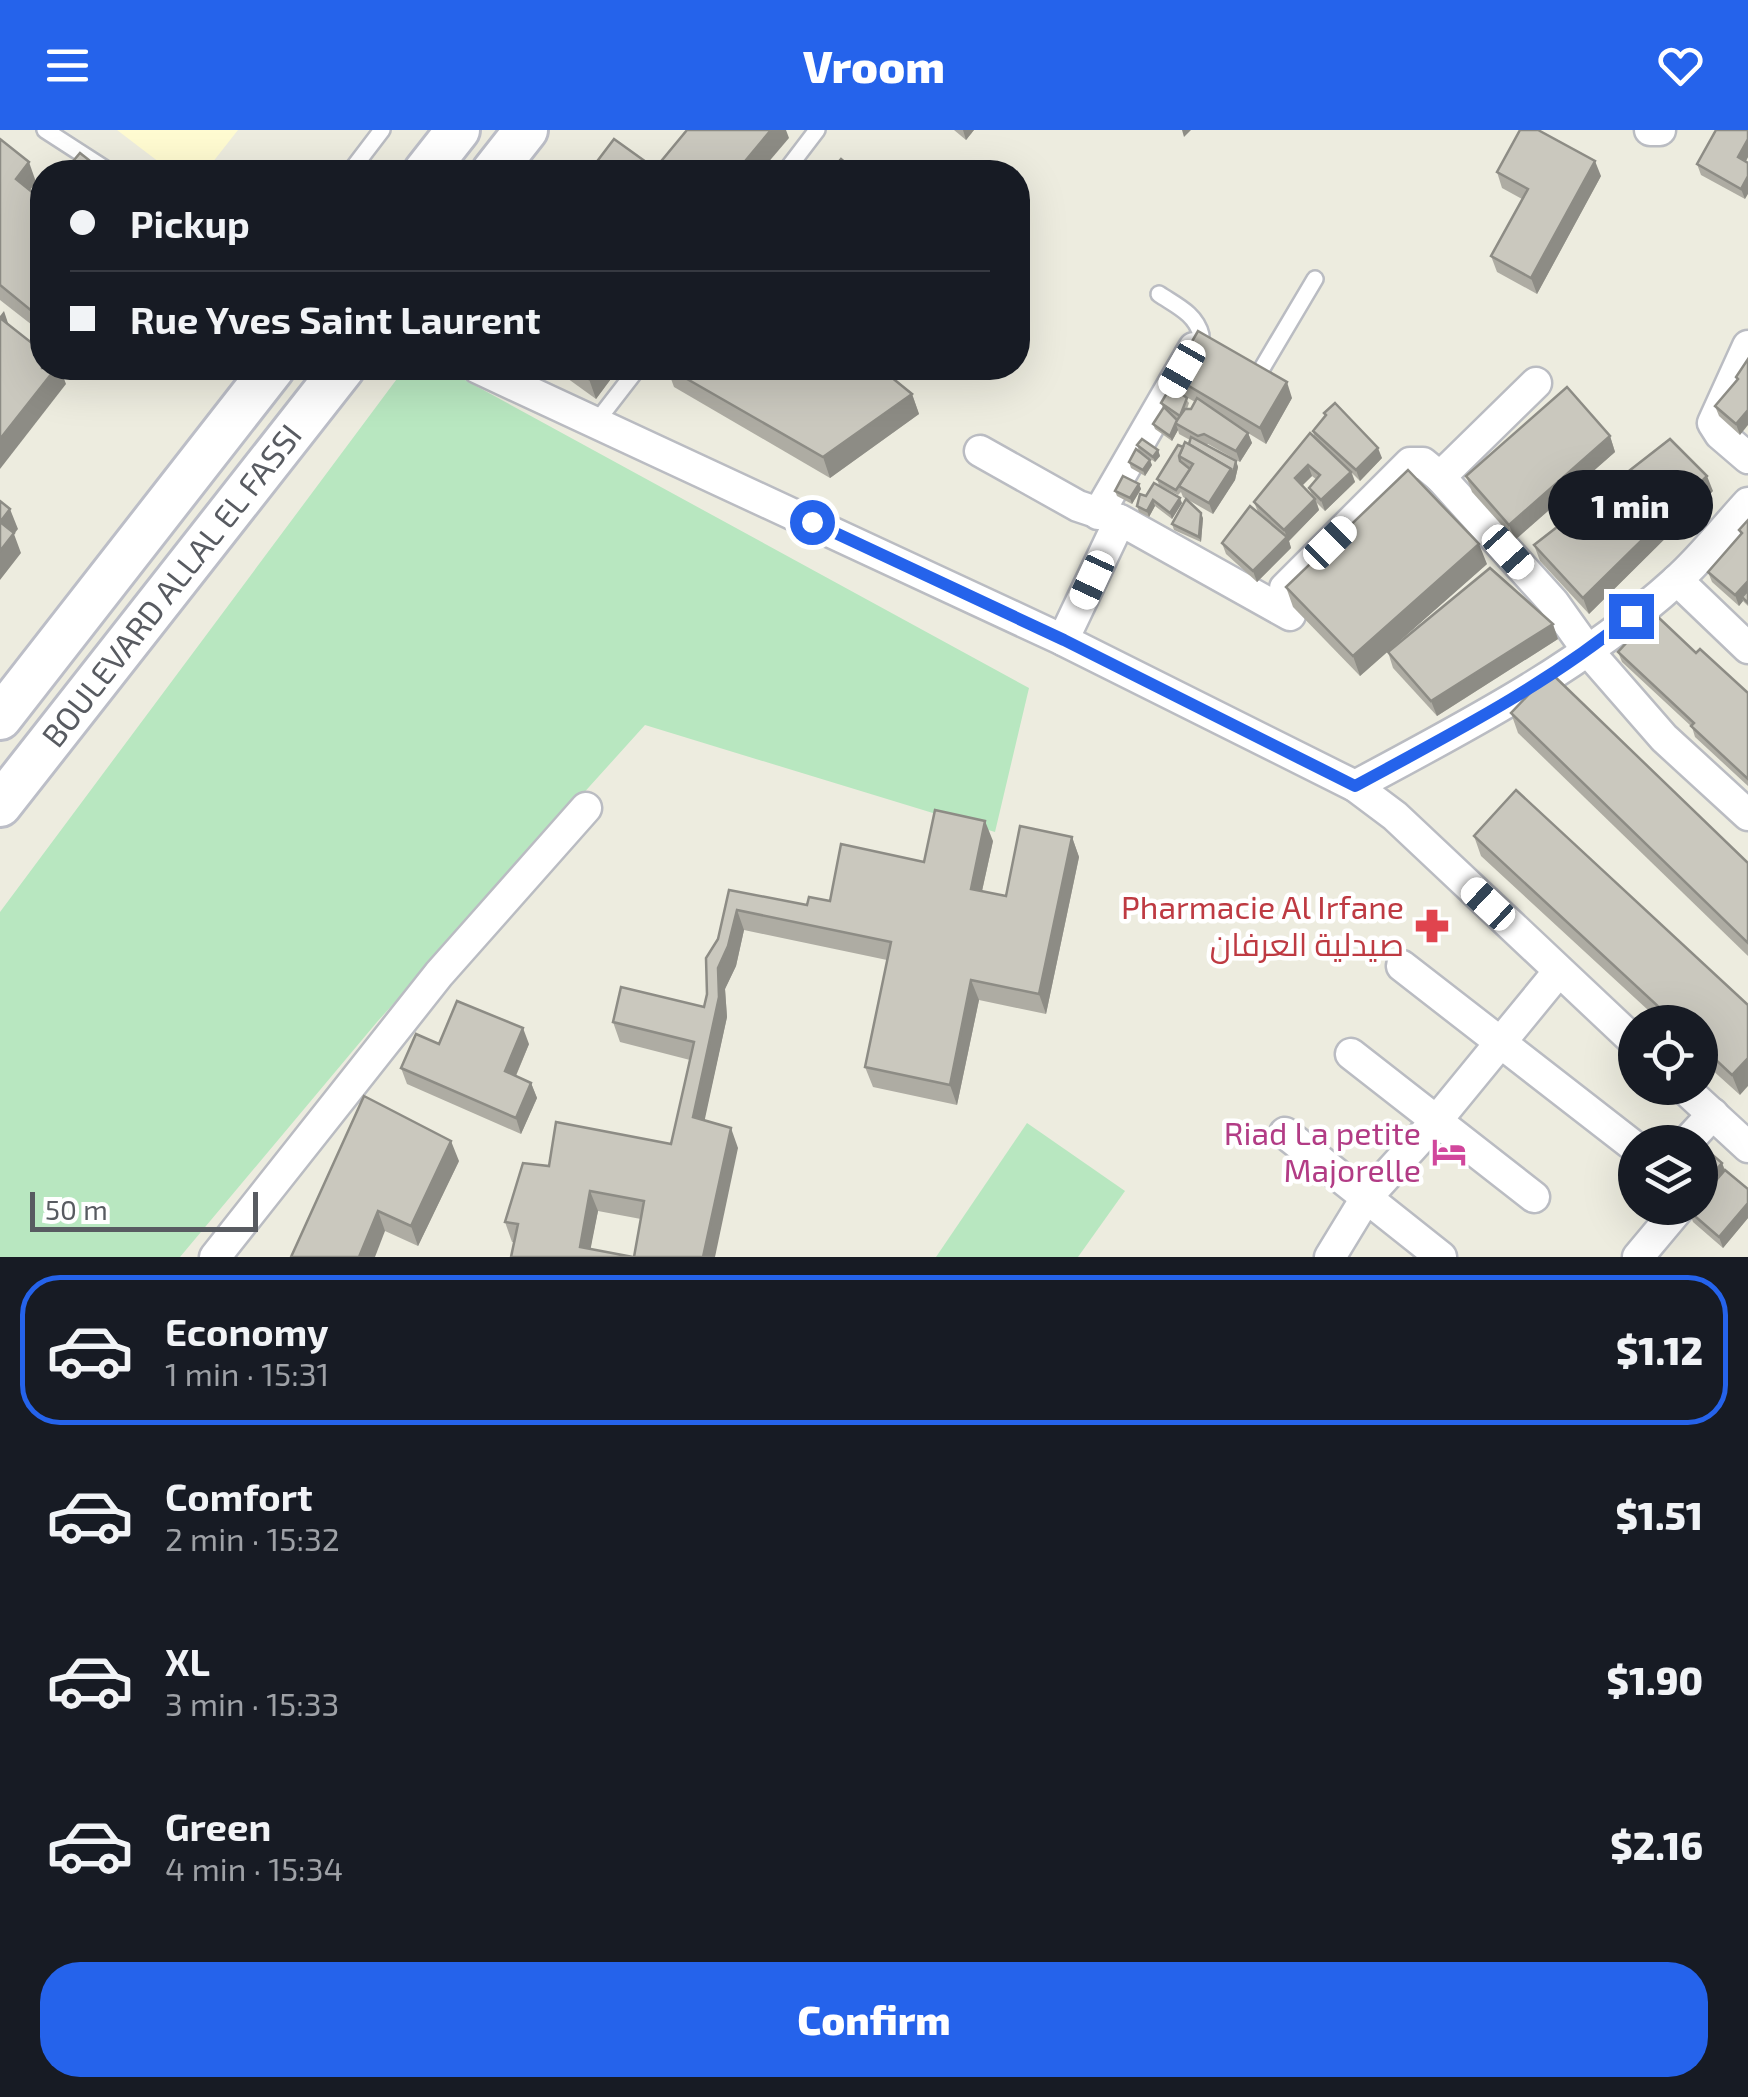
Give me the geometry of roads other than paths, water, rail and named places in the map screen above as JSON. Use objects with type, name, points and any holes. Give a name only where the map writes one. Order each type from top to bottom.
[{"type":"main road","points":[[434,160],[458,130]]},
{"type":"main road","points":[[502,160],[526,130]]},
{"type":"main road","name":"BOULEVARD ALLAL EL FASSI","points":[[0,718],[264,380]]},
{"type":"main road","name":"BOULEVARD ALLAL EL FASSI","points":[[0,804],[334,380]]},
{"type":"street","points":[[1650,130],[1660,130]]},
{"type":"street","points":[[1064,640],[1109,517],[1201,336],[1261,370]]},
{"type":"street","points":[[1748,346],[1713,423],[1748,458]]},
{"type":"street","points":[[504,380],[1064,640],[1355,786],[1395,816],[1618,1026]]},
{"type":"street","points":[[1440,476],[1536,383]]},
{"type":"street","points":[[980,451],[1054,494],[1138,527],[1287,602],[1410,463],[1423,464],[1440,476],[1553,602],[1588,652],[1664,738],[1748,815]]},
{"type":"street","points":[[1355,786],[1492,712],[1588,652],[1677,580],[1748,503]]},
{"type":"street","points":[[1677,580],[1748,648]]},
{"type":"street","points":[[215,1257],[440,974],[586,808]]},
{"type":"street","points":[[1402,966],[1618,1134]]},
{"type":"street","points":[[1330,1257],[1366,1198],[1437,1120],[1559,972]]},
{"type":"street","points":[[1352,1054],[1534,1197]]},
{"type":"street","points":[[1707,1105],[1735,1126]]},
{"type":"street","points":[[1285,1132],[1441,1257]]},
{"type":"street","points":[[1638,1257],[1665,1225]]},
{"type":"lane","points":[[44,130],[91,160]]},
{"type":"lane","points":[[359,160],[382,130]]},
{"type":"lane","points":[[794,160],[817,130]]},
{"type":"lane","points":[[1261,370],[1315,279]]},
{"type":"lane","points":[[1159,294],[1198,322],[1201,336]]},
{"type":"lane","points":[[597,422],[629,380]]},
{"type":"place","name":"Pharmacie Al Irfane صيدلية العرفان","points":[[1432,926]]},
{"type":"place","name":"Riad La petite Majorelle","points":[[1449,1152]]}]
